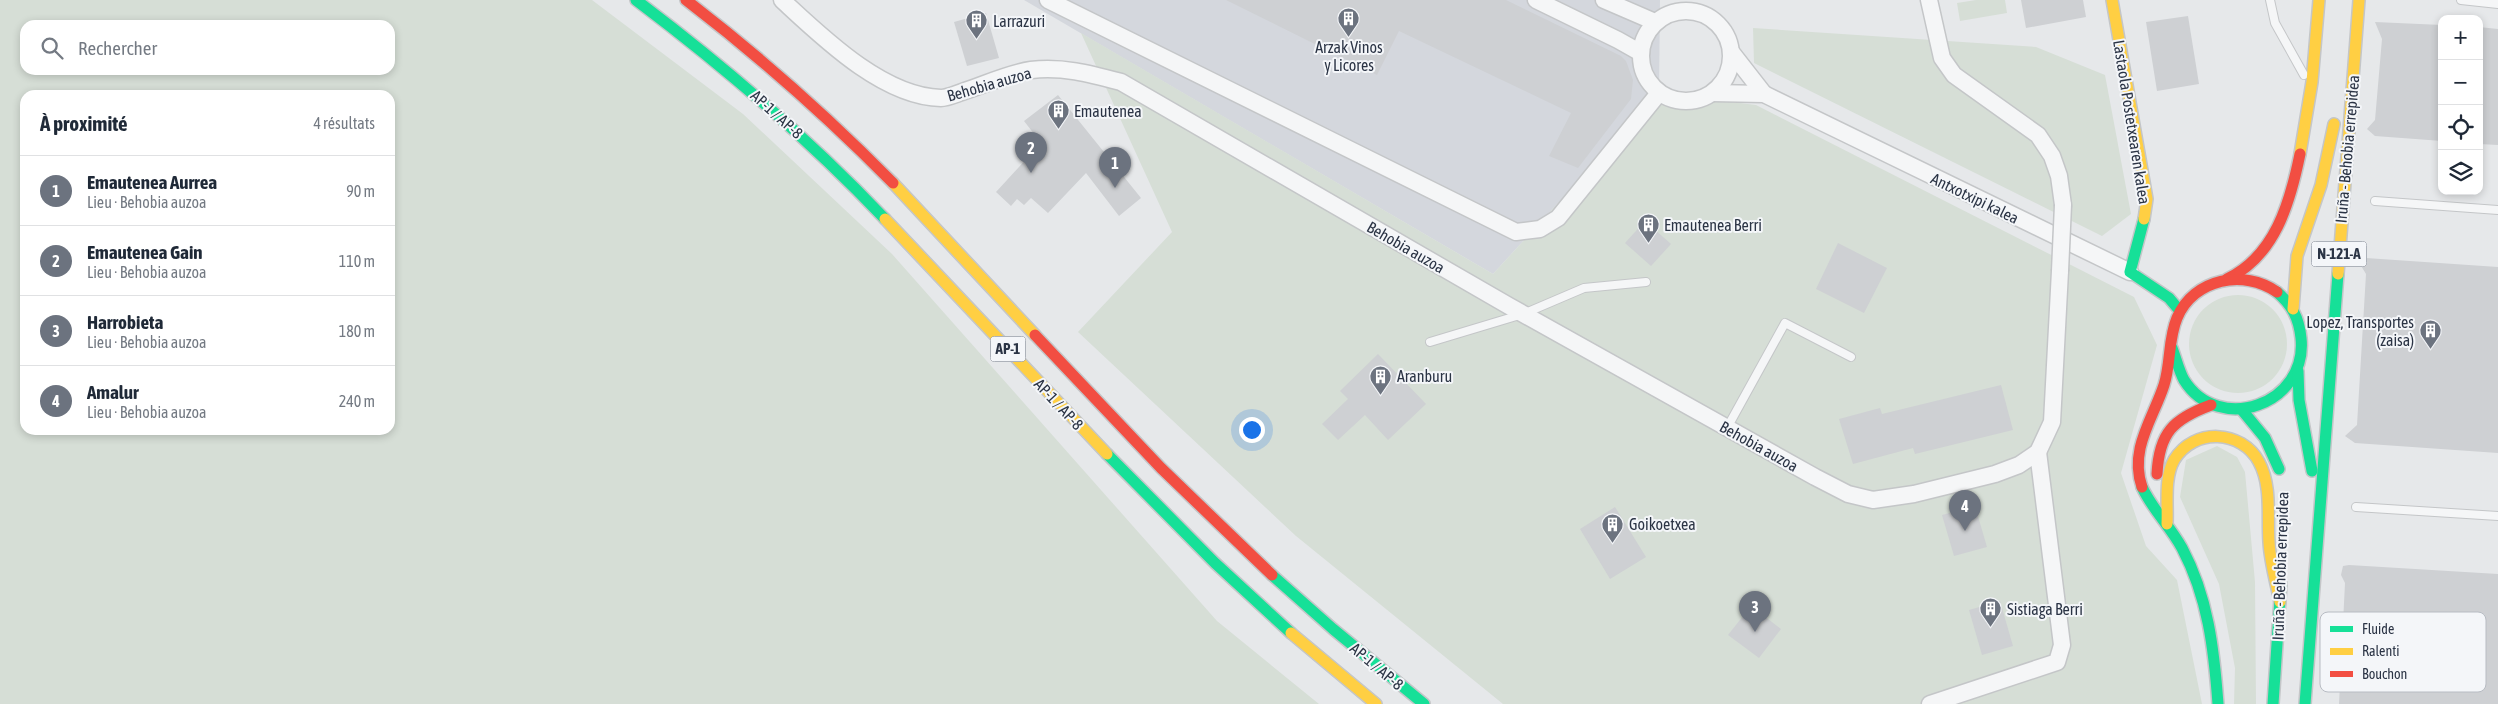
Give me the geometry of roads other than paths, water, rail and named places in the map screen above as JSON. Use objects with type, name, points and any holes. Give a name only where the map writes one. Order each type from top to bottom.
[{"type":"main road","name":"AP-1 / AP-8","points":[[636,0],[728,71],[823,157],[914,249],[1127,477],[1256,602],[1375,703]]},
{"type":"main road","name":"AP-1 / AP-8","points":[[686,0],[748,48],[844,134],[935,226],[1080,385],[1211,518],[1342,637],[1424,704]]},
{"type":"main road","name":"Lastaola Postetxearen kalea","points":[[2112,0],[2146,199],[2144,219],[2130,272]]},
{"type":"main road","name":"N-121-A","points":[[2227,279],[2244,279],[2259,282],[2278,293],[2293,309],[2300,324],[2303,340],[2302,356],[2298,371],[2289,386],[2276,398],[2260,406],[2242,410],[2226,409],[2211,405],[2196,395],[2184,382],[2175,366],[2172,348],[2173,329],[2180,311],[2193,296],[2208,285],[2227,279],[2254,262],[2269,244],[2277,227],[2296,173],[2312,90],[2319,0]]},
{"type":"main road","name":"Iruña - Behobia errepidea","points":[[2305,704],[2359,0]]},
{"type":"main road","name":"Iruña - Behobia errepidea","points":[[2293,309],[2297,256],[2323,175],[2336,112]]},
{"type":"main road","name":"Antxotxipi kalea","points":[[2130,272],[2169,298],[2180,311]]},
{"type":"main road","points":[[2172,348],[2164,383],[2143,437],[2137,460],[2140,482],[2144,493],[2167,524],[2191,566],[2203,599],[2212,649],[2218,704]]},
{"type":"main road","name":"Iruña - Behobia errepidea","points":[[2298,371],[2299,400],[2319,507]]},
{"type":"main road","points":[[2167,524],[2157,479],[2157,457],[2162,441],[2169,429],[2178,420],[2211,405]]},
{"type":"main road","name":"Iruña - Behobia errepidea","points":[[2242,410],[2265,438],[2282,476]]},
{"type":"main road","points":[[2167,524],[2170,472],[2179,453],[2196,440],[2217,435],[2238,440],[2247,446],[2255,454],[2264,473],[2267,488],[2269,552],[2280,602]]},
{"type":"main road","name":"Iruña - Behobia errepidea","points":[[2273,704],[2283,557]]},
{"type":"main road","points":[[1410,693],[1435,704]]},
{"type":"street","name":"Behobia auzoa","points":[[782,0],[816,31],[857,63],[890,83],[916,94],[942,98],[1030,70],[1074,70],[1121,82],[1523,314],[1848,494],[1873,500],[1914,494],[1995,474],[2019,465],[2038,452]]},
{"type":"street","points":[[1048,0],[1516,232],[1540,229],[1558,218],[1659,93]]},
{"type":"street","points":[[1536,0],[1618,40],[1640,54]]},
{"type":"street","points":[[1604,0],[1655,22]]},
{"type":"street","points":[[1930,0],[1942,58],[1954,75],[2038,135],[2052,156],[2063,205],[2052,422],[2038,452],[2062,645],[2057,662],[1930,704]]},
{"type":"street","points":[[1684,10],[1697,12],[1709,17],[1720,26],[1729,40],[1732,53],[1730,66],[1724,81],[1713,93],[1695,101],[1678,101],[1659,93],[1645,75],[1640,54],[1643,41],[1655,22],[1670,13],[1684,10]]},
{"type":"street","name":"Antxotxipi kalea","points":[[1732,53],[1764,94]]},
{"type":"street","name":"Antxotxipi kalea","points":[[1713,93],[1764,94],[2130,272]]},
{"type":"lane","points":[[2270,0],[2275,24],[2312,90]]},
{"type":"lane","points":[[2461,0],[2498,4]]},
{"type":"lane","points":[[2375,200],[2498,210]]},
{"type":"lane","points":[[1430,342],[1523,314],[1584,288],[1646,282]]},
{"type":"lane","points":[[1727,428],[1786,323],[1851,357]]},
{"type":"lane","points":[[2356,507],[2498,516]]},
{"type":"place","name":"Arzak Vinos y Licores","points":[[1349,37]]},
{"type":"place","name":"Larrazuri","points":[[977,40]]},
{"type":"place","name":"Emautenea","points":[[1058,130]]},
{"type":"place","name":"Emautenea Gain","points":[[1031,173]]},
{"type":"place","name":"Emautenea Aurrea","points":[[1115,188]]},
{"type":"place","name":"Emautenea Berri","points":[[1648,244]]},
{"type":"place","name":"Lopez, Transportes (zaisa)","points":[[2430,350]]},
{"type":"place","name":"Aranburu","points":[[1381,395]]},
{"type":"place","name":"Amalur","points":[[1965,531]]},
{"type":"place","name":"Goikoetxea","points":[[1613,543]]},
{"type":"place","name":"Sistiaga Berri","points":[[1991,628]]},
{"type":"place","name":"Harrobieta","points":[[1755,632]]}]
